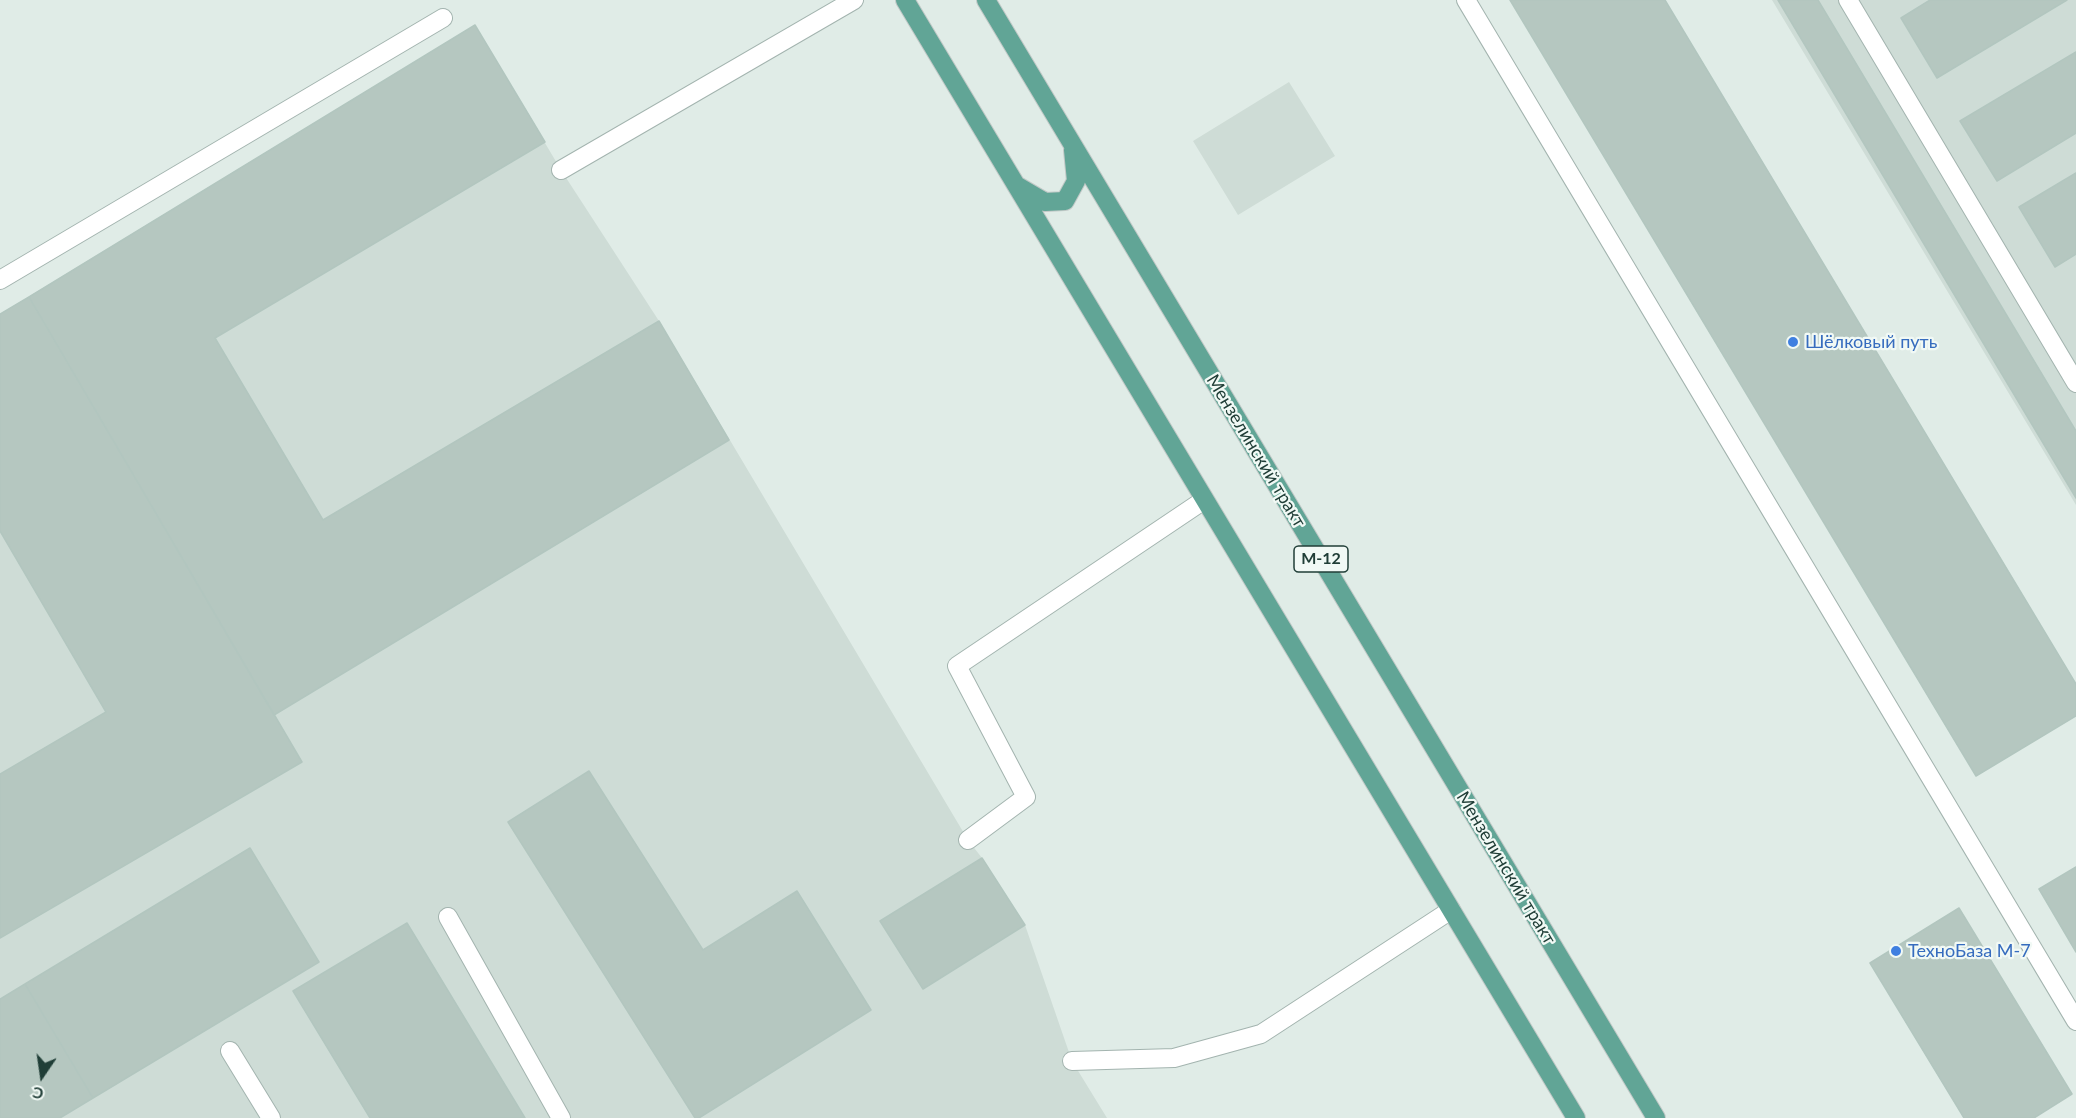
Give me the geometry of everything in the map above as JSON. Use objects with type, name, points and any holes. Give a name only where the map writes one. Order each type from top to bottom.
[{"type":"main road","points":[[906,0],[1576,1118]]},
{"type":"main road","name":"Мензелинский тракт","points":[[986,0],[1656,1118]]},
{"type":"main road","points":[[1015,184],[1045,202],[1065,201],[1076,181],[1073,145]]},
{"type":"lane","points":[[561,170],[854,0]]},
{"type":"lane","points":[[1467,0],[2076,1020]]},
{"type":"lane","points":[[1848,0],[2076,383]]},
{"type":"lane","points":[[0,280],[443,18]]},
{"type":"lane","points":[[968,840],[1026,797],[957,666],[1204,500]]},
{"type":"lane","points":[[1072,1061],[1174,1058],[1261,1034],[1451,910]]},
{"type":"lane","points":[[448,917],[561,1118]]},
{"type":"lane","points":[[230,1051],[271,1118]]},
{"type":"shaded area","points":[[1772,0],[2076,0],[2076,505]]},
{"type":"shaded area","points":[[475,25],[561,170],[659,321],[968,840],[1025,925],[1072,1061],[1107,1118],[0,1118],[0,314]]},
{"type":"shaded area","points":[[1289,82],[1335,156],[1238,215],[1193,141]]},
{"type":"building","name":"Шёлковый путь","points":[[1510,0],[1665,0],[2076,684],[2076,716],[1976,776]]},
{"type":"building","points":[[1778,0],[1818,0],[2076,431],[2076,498]]},
{"type":"building","points":[[1930,0],[2067,0],[1937,78],[1901,18]]},
{"type":"building","points":[[475,25],[545,142],[215,338],[323,520],[659,321],[729,440],[274,715],[29,297]]},
{"type":"building","points":[[2076,52],[2076,133],[1997,181],[1960,121]]},
{"type":"building","points":[[2076,173],[2076,254],[2055,267],[2019,207]]},
{"type":"building","points":[[29,297],[302,762],[0,938],[0,774],[106,712],[0,531],[0,314]]},
{"type":"building","points":[[589,771],[703,950],[797,891],[871,1010],[699,1118],[695,1118],[508,822]]},
{"type":"building","points":[[250,848],[319,962],[93,1098],[25,984]]},
{"type":"building","points":[[982,858],[1025,925],[923,989],[880,921]]},
{"type":"building","points":[[2076,867],[2076,952],[2039,889]]},
{"type":"building","points":[[1959,908],[2072,1094],[2034,1118],[1964,1118],[1870,963]]},
{"type":"building","points":[[407,923],[525,1118],[370,1118],[293,991]]},
{"type":"building","points":[[25,984],[93,1098],[60,1118],[0,1118],[0,999]]},
{"type":"place","name":"Шёлковый путь","points":[[1793,342]]},
{"type":"place","name":"ТехноБаза М-7","points":[[1896,951]]}]
